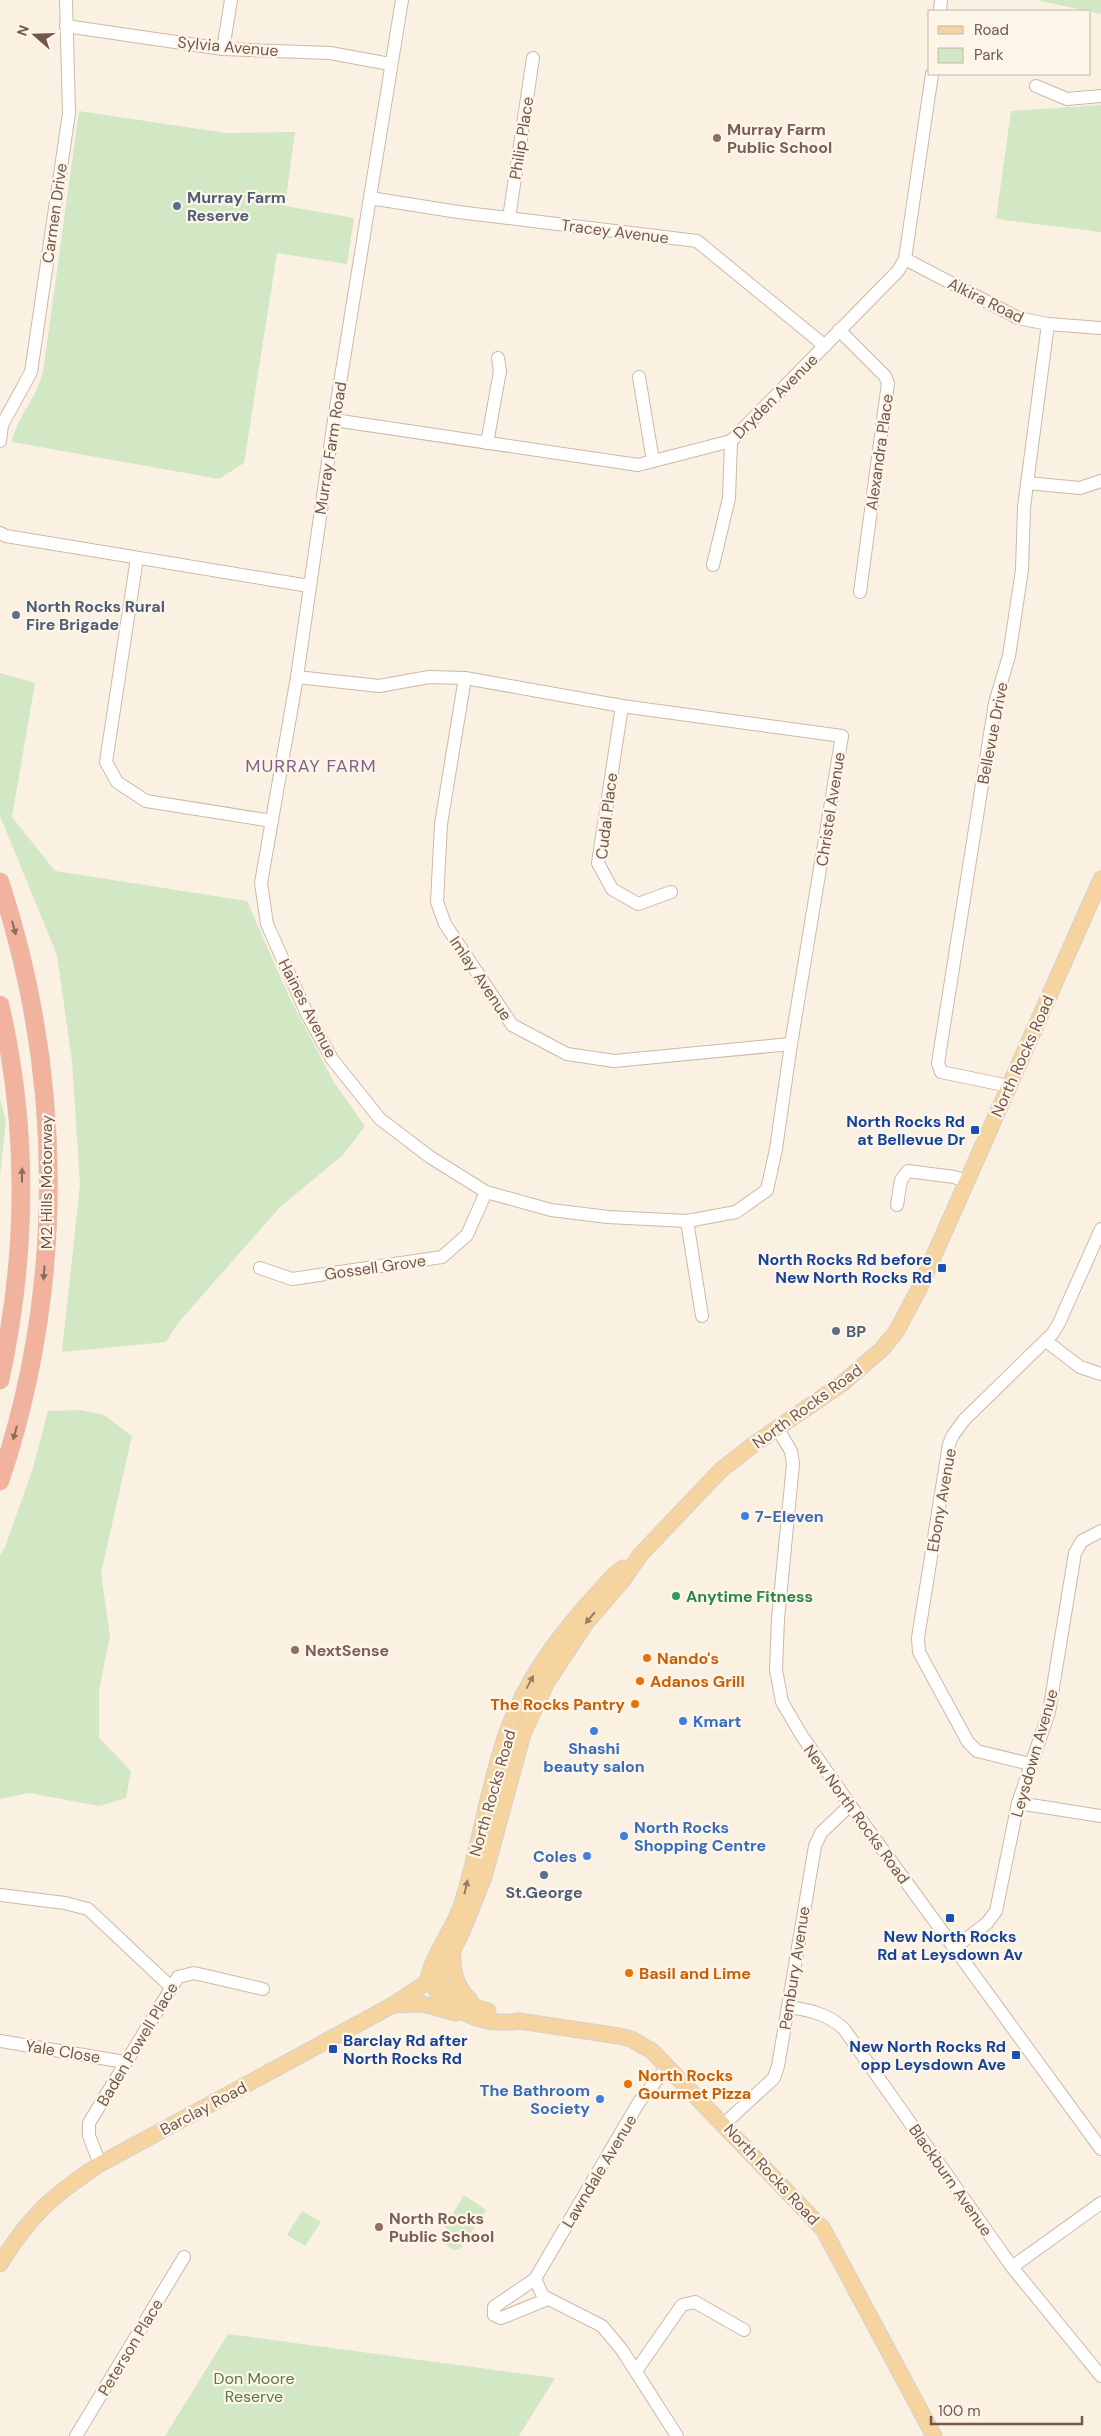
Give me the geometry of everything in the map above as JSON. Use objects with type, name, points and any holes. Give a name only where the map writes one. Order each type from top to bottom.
[{"type":"highway","name":"M2 Hills Motorway","points":[[0,882],[26,972],[43,1078],[48,1139],[48,1225],[42,1306],[26,1392],[0,1481]]},
{"type":"highway","name":"M2 Hills Motorway","points":[[0,1005],[15,1080],[22,1162],[21,1224],[16,1293],[0,1380]]},
{"type":"main road","name":"North Rocks Road","points":[[428,1979],[442,1972],[453,1952],[484,1877],[516,1755],[538,1697],[559,1661],[586,1623],[622,1581],[641,1554],[721,1470],[777,1428],[843,1383],[882,1349],[896,1332],[911,1307],[1101,879]]},
{"type":"main road","name":"North Rocks Road","points":[[641,1554],[614,1575],[576,1616],[544,1657],[523,1695],[499,1757],[463,1902],[451,1933],[431,1963],[428,1979],[444,2000],[463,2014],[503,2024],[519,2021],[631,2039],[652,2051],[823,2229],[934,2436]]},
{"type":"main road","points":[[453,1952],[454,1973],[461,1990],[486,2010]]},
{"type":"main road","name":"North Rocks Road","points":[[428,1979],[443,1986],[470,2005],[508,2014],[519,2021]]},
{"type":"main road","name":"Barclay Road","points":[[0,2264],[18,2235],[45,2204],[64,2188],[100,2164],[393,2005],[428,1979]]},
{"type":"main road","points":[[393,2005],[422,2004],[463,2014]]},
{"type":"street","name":"Carmen Drive","points":[[0,442],[5,408],[31,372],[69,114],[66,0]]},
{"type":"street","points":[[223,49],[231,0]]},
{"type":"street","name":"Murray Farm Road","points":[[309,586],[390,64],[402,0]]},
{"type":"street","name":"Sylvia Avenue","points":[[66,26],[223,49],[330,53],[390,64]]},
{"type":"street","name":"Philip Place","points":[[509,218],[533,58]]},
{"type":"street","name":"Dryden Avenue","points":[[334,420],[638,465],[731,441],[898,270],[905,259],[932,75]]},
{"type":"street","points":[[1036,86],[1067,99],[1101,96]]},
{"type":"street","name":"Tracey Avenue","points":[[370,198],[401,204],[697,241],[825,346]]},
{"type":"street","name":"Alkira Road","points":[[905,259],[1005,313],[1030,322],[1101,328]]},
{"type":"street","name":"Bellevue Drive","points":[[1009,1086],[941,1072],[938,1063],[995,703],[1008,656],[1017,605],[1022,570],[1027,483],[1048,324]]},
{"type":"street","name":"Alexandra Place","points":[[839,330],[885,376],[888,383],[860,592]]},
{"type":"street","points":[[487,443],[500,371],[498,358]]},
{"type":"street","points":[[638,377],[653,461]]},
{"type":"street","points":[[713,565],[729,498],[731,441]]},
{"type":"street","points":[[1027,483],[1080,488],[1088,487],[1101,481]]},
{"type":"street","points":[[0,533],[6,536],[309,586]]},
{"type":"street","points":[[138,558],[106,762],[117,782],[146,801],[272,821]]},
{"type":"street","name":"Haines Avenue","points":[[309,586],[297,677],[261,883],[267,924],[307,1014],[332,1059],[380,1119],[430,1157],[486,1192],[551,1210],[608,1217],[687,1221]]},
{"type":"street","name":"Christel Avenue","points":[[297,677],[379,686],[429,677],[465,678],[622,706],[842,736],[791,1044],[776,1149],[767,1190],[736,1212],[687,1221]]},
{"type":"street","name":"Imlay Avenue","points":[[465,678],[441,824],[437,902],[445,924],[512,1026],[567,1054],[614,1061],[791,1044]]},
{"type":"street","name":"Cudal Place","points":[[622,706],[598,863],[612,888],[638,904],[671,892]]},
{"type":"street","points":[[896,1205],[901,1180],[908,1171],[954,1176],[966,1181]]},
{"type":"street","name":"Gossell Grove","points":[[260,1268],[292,1279],[442,1257],[467,1235],[486,1192]]},
{"type":"street","points":[[687,1221],[702,1316]]},
{"type":"street","name":"Ebony Avenue","points":[[1030,1764],[977,1751],[968,1742],[919,1652],[918,1638],[949,1444],[953,1435],[964,1420],[1046,1341],[1059,1323],[1101,1229]]},
{"type":"street","points":[[1046,1341],[1080,1367],[1101,1374]]},
{"type":"street","name":"New North Rocks Road","points":[[777,1428],[791,1452],[793,1464],[778,1619],[778,1685],[782,1702],[789,1717],[850,1805],[1101,2149]]},
{"type":"street","name":"Leysdown Avenue","points":[[954,1948],[987,1923],[996,1911],[1018,1803],[1049,1712],[1078,1537],[1101,1531]]},
{"type":"street","points":[[1018,1803],[1101,1816]]},
{"type":"street","name":"Pembury Avenue","points":[[724,2124],[774,2078],[778,2066],[815,1846],[821,1833],[850,1805]]},
{"type":"street","points":[[0,1894],[65,1903],[88,1909],[171,1986]]},
{"type":"street","name":"Baden Powell Place","points":[[100,2164],[88,2136],[89,2123],[178,1977],[194,1973],[263,1989]]},
{"type":"street","name":"Blackburn Avenue","points":[[788,2007],[820,2013],[833,2019],[844,2029],[1012,2267],[1101,2376]]},
{"type":"street","name":"Yale Close","points":[[0,2041],[125,2062]]},
{"type":"street","name":"Lawndale Avenue","points":[[548,2299],[501,2318],[494,2315],[494,2308],[535,2279],[640,2102],[668,2066]]},
{"type":"street","points":[[1012,2267],[1101,2203]]},
{"type":"street","name":"Peterson Place","points":[[76,2436],[184,2257]]},
{"type":"street","points":[[535,2279],[543,2296],[602,2326],[622,2350],[677,2436]]},
{"type":"street","points":[[636,2371],[682,2305],[695,2302],[744,2330]]},
{"type":"green space","points":[[1037,0],[1101,0],[1101,14],[1091,12],[1091,10],[1083,10]]},
{"type":"green space","points":[[1101,105],[1101,232],[996,219],[1011,111]]},
{"type":"green space","points":[[79,111],[226,133],[295,132],[285,206],[354,218],[347,264],[277,253],[244,463],[219,479],[12,442],[18,424],[43,372]]},
{"type":"green space","points":[[0,673],[35,683],[12,817],[55,871],[247,901],[291,1001],[335,1084],[365,1126],[343,1155],[280,1207],[178,1323],[166,1342],[62,1352],[80,1184],[72,1061],[57,955],[0,816]]},
{"type":"green space","points":[[0,1098],[6,1121],[0,1177]]},
{"type":"green space","points":[[80,1410],[104,1415],[132,1436],[101,1573],[110,1636],[99,1690],[99,1738],[131,1771],[126,1798],[99,1806],[29,1793],[0,1799],[0,1556],[5,1547],[33,1468],[48,1411]]},
{"type":"green space","points":[[464,2195],[486,2210],[460,2249],[453,2250],[446,2244],[445,2227]]},
{"type":"green space","points":[[302,2211],[321,2222],[305,2246],[287,2235]]},
{"type":"green space","name":"Don Moore Reserve","points":[[228,2334],[555,2378],[519,2436],[165,2436]]},
{"type":"place","name":"Murray Farm Public School","points":[[717,138]]},
{"type":"place","name":"Murray Farm Reserve","points":[[177,206]]},
{"type":"place","name":"North Rocks Rural Fire Brigade","points":[[16,615]]},
{"type":"place","name":"North Rocks Rd at Bellevue Dr","points":[[975,1130]]},
{"type":"place","name":"North Rocks Rd before New North Rocks Rd","points":[[942,1268]]},
{"type":"place","name":"BP","points":[[836,1331]]},
{"type":"place","name":"7-Eleven","points":[[745,1516]]},
{"type":"place","name":"Anytime Fitness","points":[[676,1596]]},
{"type":"place","name":"NextSense","points":[[295,1650]]},
{"type":"place","name":"Nando's","points":[[647,1658]]},
{"type":"place","name":"Adanos Grill","points":[[640,1681]]},
{"type":"place","name":"The Rocks Pantry","points":[[635,1704]]},
{"type":"place","name":"Kmart","points":[[683,1721]]},
{"type":"place","name":"Shashi beauty salon","points":[[594,1731]]},
{"type":"place","name":"North Rocks Shopping Centre","points":[[624,1836]]},
{"type":"place","name":"Coles","points":[[587,1856]]},
{"type":"place","name":"St.George","points":[[544,1875]]},
{"type":"place","name":"New North Rocks Rd at Leysdown Av","points":[[950,1918]]},
{"type":"place","name":"Basil and Lime","points":[[629,1973]]},
{"type":"place","name":"Barclay Rd after North Rocks Rd","points":[[333,2049]]},
{"type":"place","name":"New North Rocks Rd opp Leysdown Ave","points":[[1016,2055]]},
{"type":"place","name":"North Rocks Gourmet Pizza","points":[[628,2084]]},
{"type":"place","name":"The Bathroom Society","points":[[600,2099]]},
{"type":"place","name":"North Rocks Public School","points":[[379,2227]]},
{"type":"district","name":"MURRAY FARM","points":[[311,766]]}]
